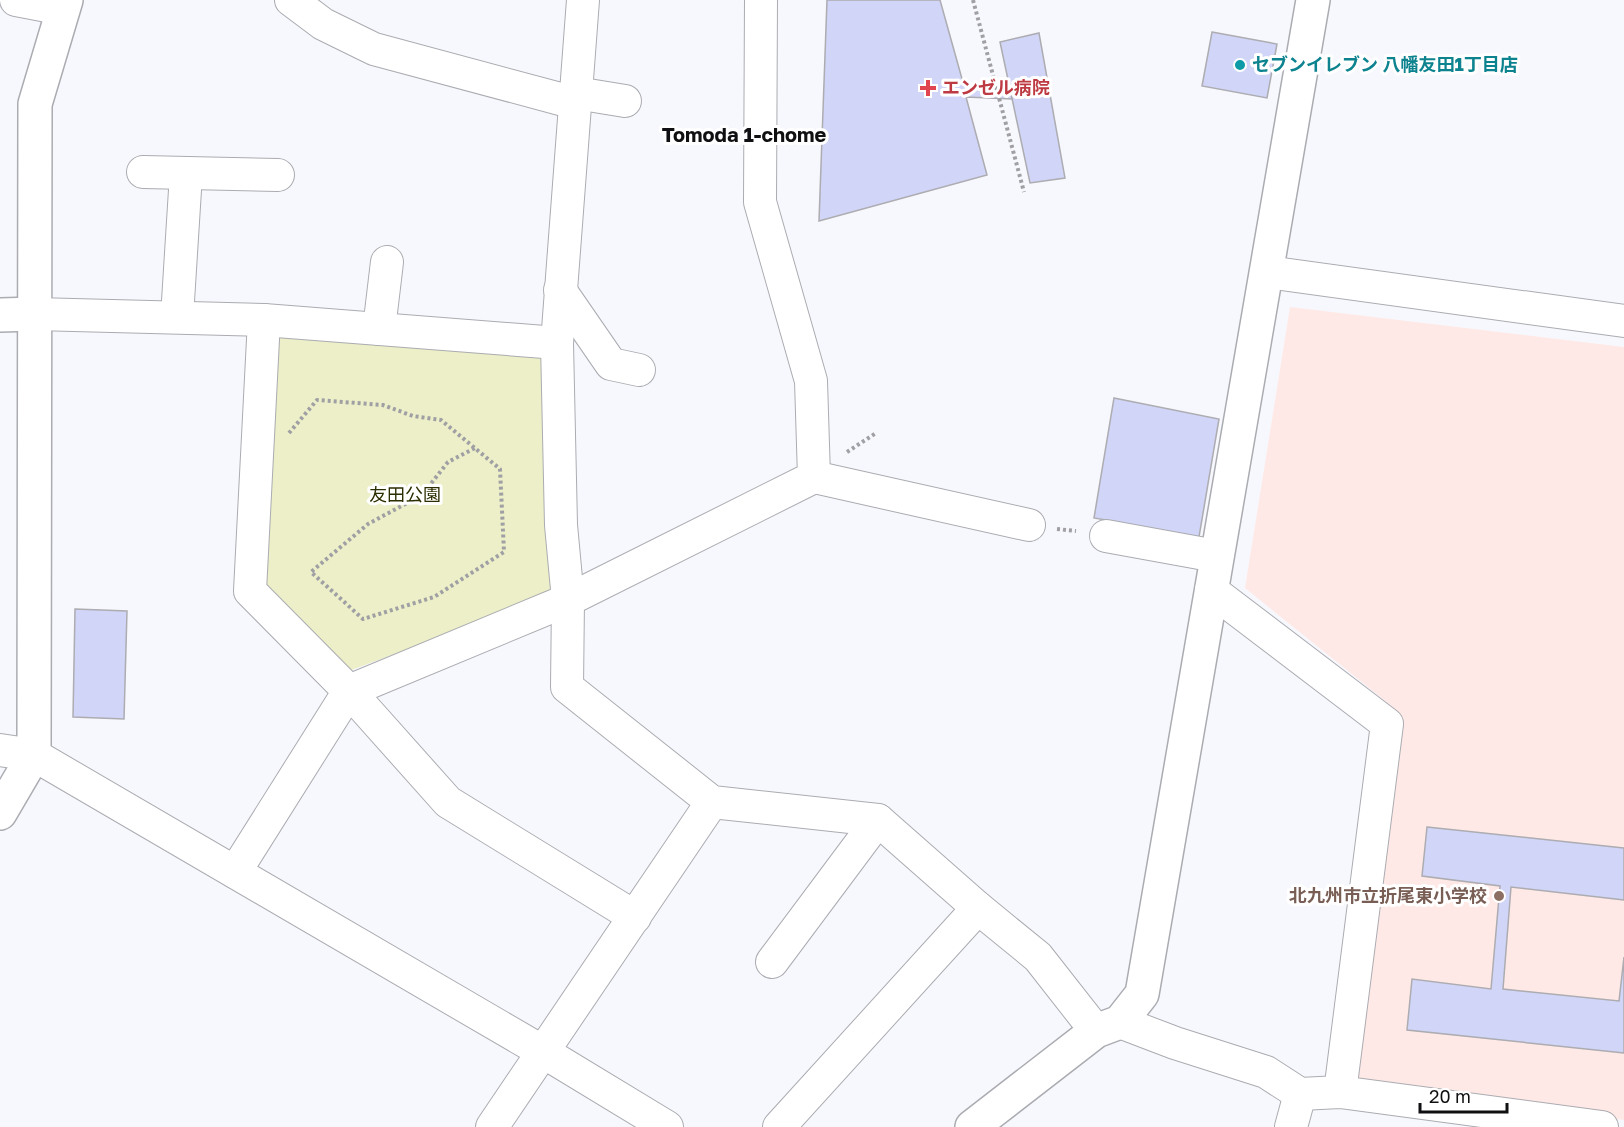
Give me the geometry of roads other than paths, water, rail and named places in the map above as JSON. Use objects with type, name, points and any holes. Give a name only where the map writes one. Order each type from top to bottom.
[{"type":"street","points":[[0,813],[34,755],[35,104],[65,4],[16,0]]},
{"type":"street","points":[[291,0],[323,24],[374,49],[576,98],[625,101]]},
{"type":"street","points":[[583,0],[557,343],[561,525],[568,600],[567,687],[712,802],[878,819],[978,908],[1038,957],[1108,1026],[1175,1043],[1266,1072],[1300,1094],[1340,1092],[1602,1127]]},
{"type":"street","points":[[761,0],[760,202],[811,381],[814,477]]},
{"type":"street","points":[[972,1127],[1108,1026],[1142,994],[1313,0]]},
{"type":"street","points":[[144,172],[278,175]]},
{"type":"street","points":[[177,317],[186,174]]},
{"type":"street","points":[[379,329],[387,262]]},
{"type":"street","points":[[1267,272],[1624,321]]},
{"type":"street","points":[[560,290],[611,364],[639,370]]},
{"type":"street","points":[[0,315],[264,320],[557,343]]},
{"type":"street","points":[[264,320],[250,591],[349,691],[448,802],[635,917]]},
{"type":"street","points":[[235,872],[349,691],[568,600],[814,477],[1029,525]]},
{"type":"street","points":[[1106,536],[1216,556]]},
{"type":"street","points":[[1211,590],[1387,724],[1340,1092]]},
{"type":"street","points":[[0,750],[34,755],[667,1127]]},
{"type":"street","points":[[492,1127],[712,802]]},
{"type":"street","points":[[772,962],[878,819]]},
{"type":"street","points":[[778,1127],[978,908]]},
{"type":"street","points":[[1291,1127],[1300,1094]]},
{"type":"place","name":"セブンイレブン 八幡友田1丁目店","points":[[1240,65]]},
{"type":"place","name":"エンゼル病院","points":[[928,88]]},
{"type":"place","name":"北九州市立折尾東小学校","points":[[1499,896]]},
{"type":"district","name":"Tomoda 1-chome","points":[[744,135]]},
{"type":"park label","name":"友田公園","points":[[405,495]]}]
